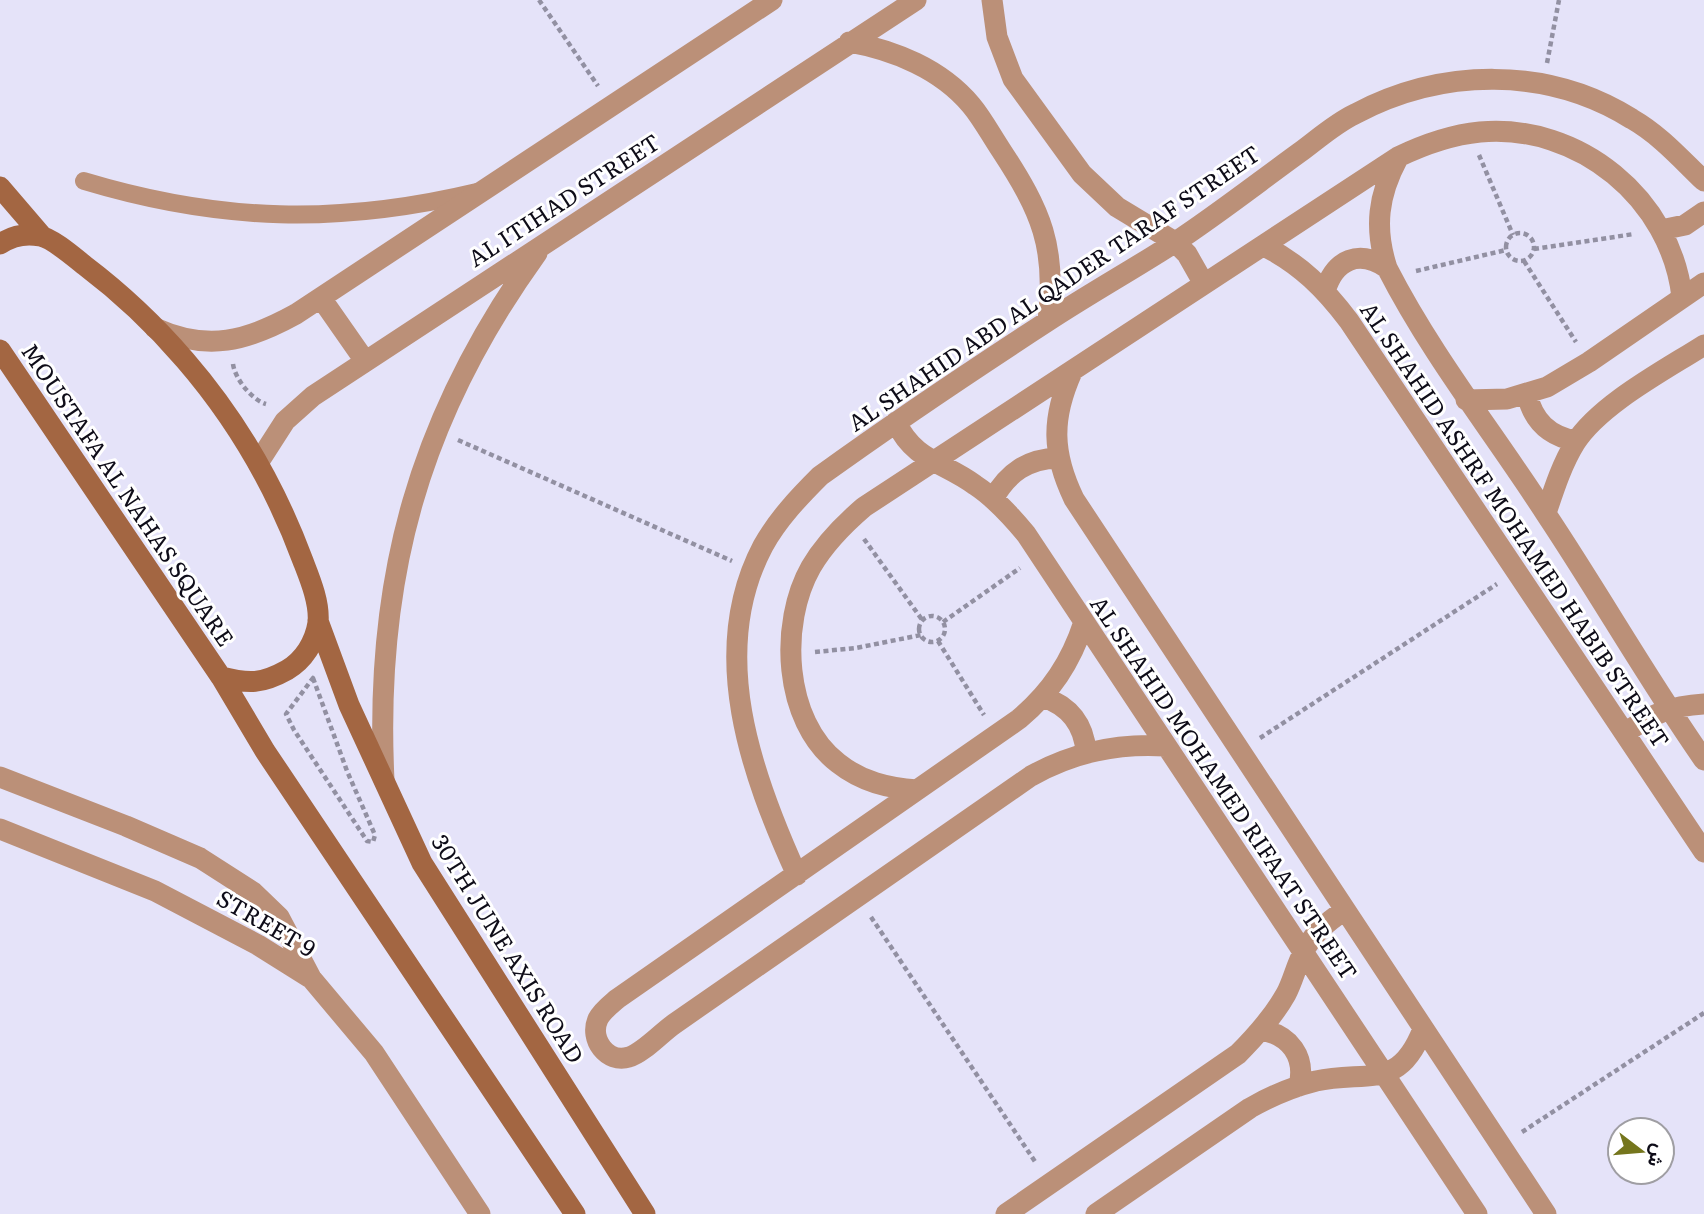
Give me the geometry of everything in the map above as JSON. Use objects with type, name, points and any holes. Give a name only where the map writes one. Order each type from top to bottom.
[{"type":"street","points":[[155,328],[189,341],[234,340],[271,328],[321,298],[772,0]]},
{"type":"street","name":"AL ITIHAD STREET","points":[[258,463],[272,438],[300,406],[916,0]]},
{"type":"street","points":[[992,0],[997,37],[1013,79],[1082,174],[1117,207],[1175,242],[1196,268],[1204,284]]},
{"type":"street","points":[[849,42],[873,46],[916,63],[936,75],[971,105],[1020,179],[1035,205],[1045,233],[1052,291],[1048,321]]},
{"type":"street","name":"AL SHAHID ABD AL QADER TARAF STREET","points":[[797,875],[758,775],[737,689],[735,655],[737,626],[752,570],[764,545],[796,499],[820,476],[1048,321],[1175,242],[1353,115],[1409,90],[1441,82],[1486,80],[1543,84],[1575,92],[1634,119],[1660,139],[1704,181]]},
{"type":"street","points":[[917,790],[895,789],[874,783],[835,762],[820,746],[799,703],[790,652],[794,613],[810,569],[825,545],[850,519],[933,462],[1398,157],[1425,144],[1469,133],[1511,132],[1540,136],[1594,158],[1638,196],[1661,230],[1680,273],[1682,297]]},
{"type":"street","name":"AL SHAHID ASHRF MOHAMED HABIB STREET","points":[[1398,157],[1387,177],[1378,223],[1380,246],[1389,273],[1466,400],[1546,513],[1668,709],[1704,760]]},
{"type":"street","points":[[0,187],[42,236],[101,278],[155,328],[211,392],[258,463],[296,542],[312,583],[318,621]]},
{"type":"street","points":[[1661,230],[1685,225],[1704,212]]},
{"type":"street","points":[[0,244],[13,236],[42,236]]},
{"type":"street","points":[[384,780],[382,691],[390,603],[409,516],[437,431],[473,352],[544,243]]},
{"type":"street","name":"AL SHAHID ASHRF MOHAMED HABIB STREET","points":[[1264,246],[1297,265],[1325,291],[1349,321],[1704,850]]},
{"type":"street","points":[[1325,291],[1335,270],[1344,262],[1366,258],[1378,262],[1389,273]]},
{"type":"street","points":[[1466,400],[1507,399],[1547,387],[1589,362],[1704,283]]},
{"type":"street","points":[[321,298],[365,361]]},
{"type":"street","points":[[1546,513],[1560,472],[1576,441],[1614,405],[1704,345]]},
{"type":"street","name":"MOUSTAFA AL NAHAS SQUARE","points":[[0,351],[222,677],[246,683],[271,679],[293,667],[310,648],[318,621]]},
{"type":"street","name":"AL SHAHID MOHAMED RIFAAT STREET","points":[[1072,372],[1063,392],[1056,436],[1058,458],[1079,509],[1546,1214]]},
{"type":"street","points":[[1527,394],[1535,417],[1543,427],[1553,434],[1576,441]]},
{"type":"street","name":"AL SHAHID MOHAMED RIFAAT STREET","points":[[897,422],[911,446],[993,499],[1026,534],[1477,1214]]},
{"type":"street","points":[[993,499],[1009,476],[1019,468],[1045,459],[1058,458]]},
{"type":"street","name":"30TH JUNE AXIS ROAD","points":[[318,621],[349,705],[422,863],[645,1214]]},
{"type":"street","points":[[1084,622],[1070,659],[1043,697],[1019,719],[617,999],[599,1016],[596,1037],[600,1046],[607,1054],[617,1058],[627,1058],[638,1053],[674,1024],[1031,776],[1086,752],[1126,745],[1166,746]]},
{"type":"street","points":[[222,677],[264,751],[575,1214]]},
{"type":"street","points":[[1043,697],[1055,701],[1074,717],[1082,728],[1086,752]]},
{"type":"street","points":[[1625,733],[1648,716],[1668,709],[1704,704]]},
{"type":"street","name":"STREET 9","points":[[0,777],[200,858],[253,892],[279,917],[311,978]]},
{"type":"street","name":"STREET 9","points":[[0,829],[155,891],[258,945],[311,978]]},
{"type":"street","points":[[1006,1214],[1238,1054],[1260,1030],[1288,990],[1303,952],[1321,928],[1345,910]]},
{"type":"street","points":[[311,978],[374,1053],[480,1214]]},
{"type":"street","points":[[1096,1214],[1250,1108],[1299,1086],[1334,1078],[1385,1075],[1409,1056],[1423,1029]]},
{"type":"street","points":[[1260,1030],[1279,1035],[1294,1048],[1301,1066],[1299,1086]]},
{"type":"lane","points":[[84,181],[133,196],[183,206],[285,216],[386,210],[487,189]]},
{"type":"path","points":[[539,0],[613,106]]},
{"type":"path","points":[[1543,84],[1559,0]]},
{"type":"path","points":[[1469,133],[1513,235]]},
{"type":"path","points":[[1534,249],[1661,230]]},
{"type":"path","points":[[1526,233],[1534,243],[1534,249],[1529,259],[1513,260],[1506,250],[1507,241],[1513,235],[1526,233]]},
{"type":"path","points":[[1389,273],[1506,250]]},
{"type":"path","points":[[1524,261],[1589,362]]},
{"type":"path","points":[[238,360],[234,362],[233,370],[247,390],[260,402],[275,403]]},
{"type":"path","points":[[437,431],[752,570]]},
{"type":"path","points":[[850,519],[923,621]]},
{"type":"path","points":[[943,622],[1039,554]]},
{"type":"path","points":[[1239,751],[1517,571]]},
{"type":"path","points":[[936,617],[943,622],[945,633],[938,641],[928,642],[921,635],[920,626],[923,621],[936,617]]},
{"type":"path","points":[[790,652],[856,648],[921,635]]},
{"type":"path","points":[[938,641],[996,734]]},
{"type":"path","points":[[313,678],[347,771],[375,835],[373,842],[367,841],[286,714],[313,678]]},
{"type":"path","points":[[858,897],[1050,1184]]},
{"type":"path","points":[[1500,1146],[1704,1013]]}]
